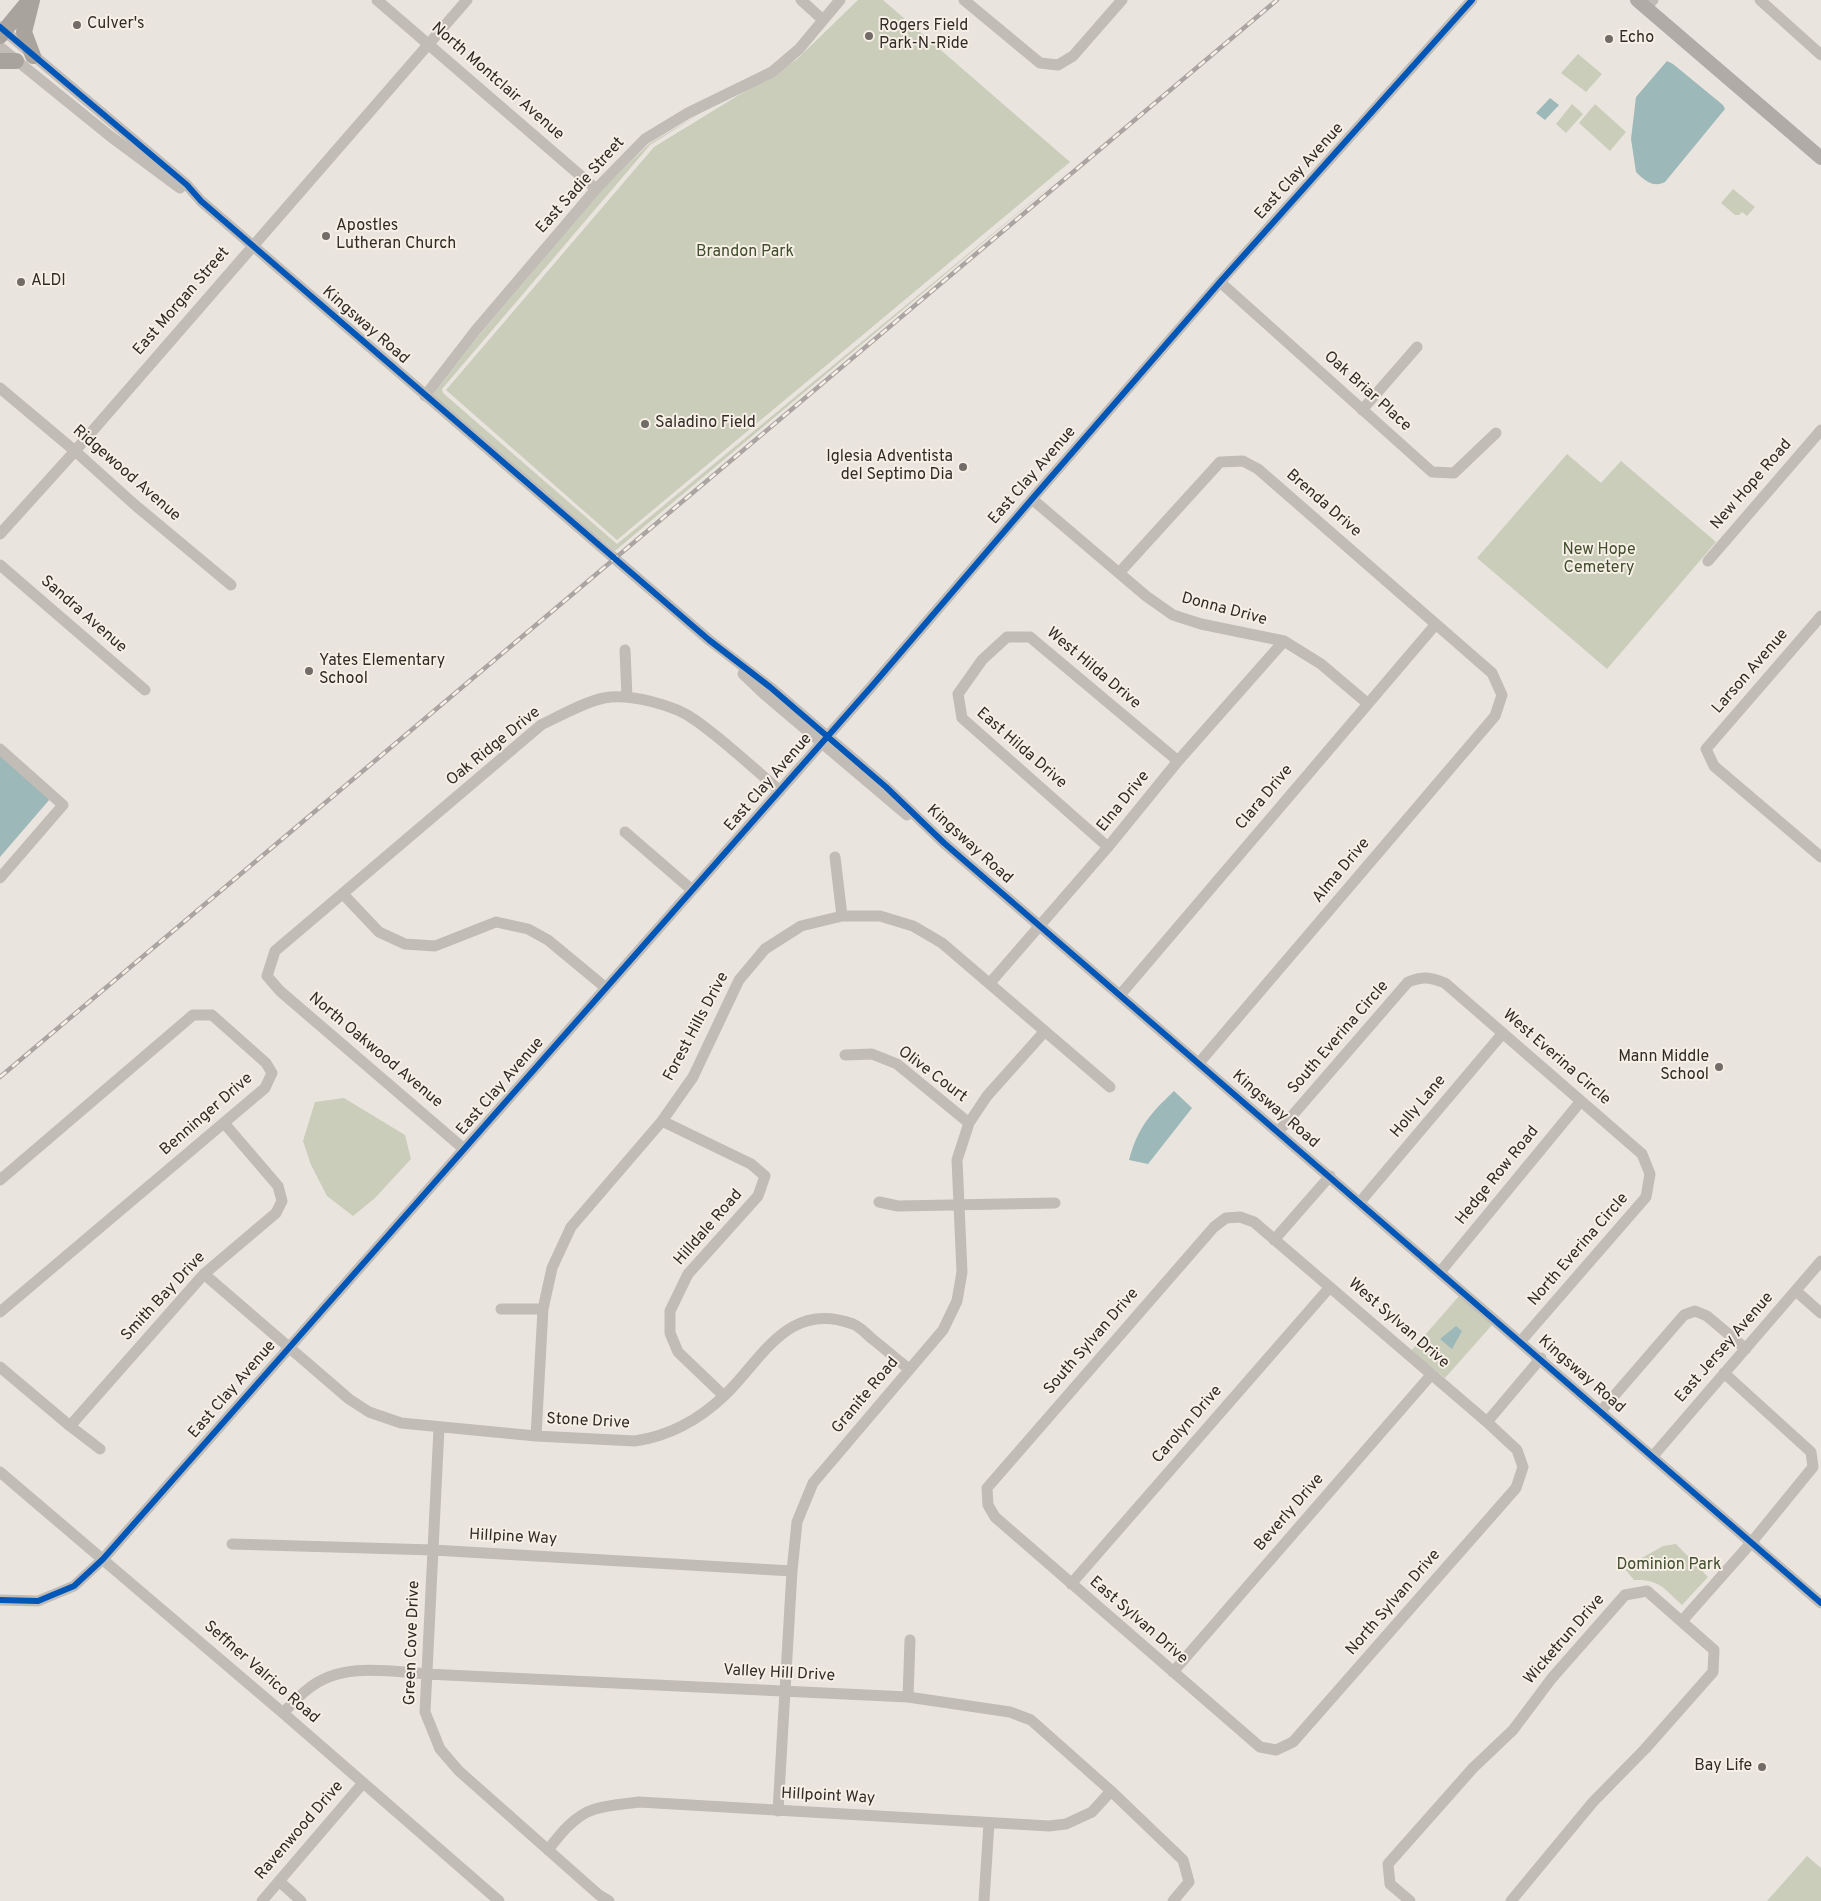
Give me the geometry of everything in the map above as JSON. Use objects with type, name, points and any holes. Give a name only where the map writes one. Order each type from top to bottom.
[{"type":"highway","points":[[1,31],[31,0]]},
{"type":"highway","points":[[31,0],[24,32],[33,56]]},
{"type":"main road","points":[[1645,3],[1819,151]]},
{"type":"street","name":"North Montclair Avenue","points":[[377,0],[596,189]]},
{"type":"street","name":"East Morgan Street","points":[[0,534],[75,451],[468,0]]},
{"type":"street","points":[[801,0],[823,20]]},
{"type":"street","name":"East Sadie Street","points":[[426,396],[476,330],[596,189],[645,140],[688,113],[772,72],[799,49],[840,0]]},
{"type":"street","points":[[964,0],[1040,63],[1058,65],[1073,56],[1122,0]]},
{"type":"street","points":[[974,9],[982,0]]},
{"type":"street","name":"East Clay Avenue","points":[[0,1600],[38,1601],[74,1586],[103,1559],[825,740],[1220,282],[1472,0]]},
{"type":"street","points":[[1760,0],[1821,55]]},
{"type":"street","name":"Kingsway Road","points":[[1,31],[187,185],[201,201],[252,246],[710,640],[764,694],[825,740],[890,802],[944,843],[1120,994],[1821,1603]]},
{"type":"street","name":"Kingsway Road","points":[[0,47],[8,61],[183,191],[201,201]]},
{"type":"street","name":"Oak Briar Place","points":[[1220,282],[1432,472],[1454,473],[1496,433]]},
{"type":"street","points":[[1362,410],[1417,347]]},
{"type":"street","name":"Ridgewood Avenue","points":[[0,388],[231,585]]},
{"type":"street","name":"New Hope Road","points":[[1708,561],[1821,430]]},
{"type":"street","name":"Brenda Drive","points":[[1119,572],[1220,462],[1243,461],[1258,469],[1492,673],[1502,695]]},
{"type":"street","name":"Donna Drive","points":[[1032,499],[1146,596],[1173,615],[1201,624],[1284,641],[1321,664],[1367,703]]},
{"type":"street","name":"Sandra Avenue","points":[[0,565],[145,690]]},
{"type":"street","name":"Larson Avenue","points":[[1821,616],[1706,750],[1714,766],[1821,857]]},
{"type":"street","name":"Clara Drive","points":[[1120,994],[1436,624]]},
{"type":"street","name":"West Hilda Drive","points":[[982,660],[1007,637],[1030,637],[1178,761]]},
{"type":"street","name":"Elna Drive","points":[[990,983],[1108,847],[1178,761],[1284,641]]},
{"type":"street","points":[[625,650],[627,697]]},
{"type":"street","name":"East Hilda Drive","points":[[982,660],[958,694],[962,718],[1108,847]]},
{"type":"street","name":"Alma Drive","points":[[1199,1063],[1496,716],[1502,695]]},
{"type":"street","name":"Oak Ridge Drive","points":[[267,976],[275,952],[541,725],[572,710],[604,698],[627,697],[658,703],[694,718],[780,791]]},
{"type":"street","points":[[0,749],[63,804],[0,878]]},
{"type":"street","points":[[625,832],[692,890]]},
{"type":"street","points":[[835,856],[842,916]]},
{"type":"street","points":[[343,894],[379,932],[405,944],[435,946],[496,922],[528,929],[548,940],[606,988]]},
{"type":"street","name":"Forest Hills Drive","points":[[536,1436],[543,1309],[552,1268],[571,1227],[662,1121],[693,1077],[738,980],[765,949],[801,926],[842,916],[880,916],[913,926],[942,943],[1110,1087]]},
{"type":"street","name":"North Oakwood Avenue","points":[[267,976],[280,991],[464,1149]]},
{"type":"street","name":"South Everina Circle","points":[[1278,1132],[1408,982],[1421,977],[1430,977]]},
{"type":"street","name":"West Everina Circle","points":[[1430,977],[1445,983],[1642,1154],[1650,1174]]},
{"type":"street","name":"Benninger Drive","points":[[0,1180],[193,1015],[212,1015],[266,1063],[272,1073],[265,1088],[0,1312]]},
{"type":"street","name":"Granite Road","points":[[778,1811],[792,1571],[797,1522],[813,1483],[943,1330],[957,1301],[962,1272],[957,1160],[969,1123],[988,1096],[1045,1031]]},
{"type":"street","name":"Holly Lane","points":[[1360,1202],[1503,1033]]},
{"type":"street","name":"Olive Court","points":[[845,1055],[872,1054],[897,1064],[969,1123]]},
{"type":"street","name":"Hedge Row Road","points":[[1440,1272],[1581,1101]]},
{"type":"street","name":"Hilldale Road","points":[[662,1121],[751,1164],[765,1176],[758,1196],[688,1274],[670,1311],[670,1333],[678,1352],[724,1396]]},
{"type":"street","name":"Smith Bay Drive","points":[[70,1426],[204,1274],[276,1213],[282,1201],[278,1186],[224,1123]]},
{"type":"street","name":"North Everina Circle","points":[[1521,1341],[1646,1197],[1650,1174]]},
{"type":"street","points":[[1274,1240],[1330,1176]]},
{"type":"street","points":[[879,1202],[898,1206],[1055,1203]]},
{"type":"street","name":"West Sylvan Drive","points":[[1240,1217],[1254,1222],[1487,1422],[1516,1450],[1523,1467]]},
{"type":"street","name":"South Sylvan Drive","points":[[988,1505],[987,1488],[1207,1234],[1226,1218],[1240,1217]]},
{"type":"street","name":"East Jersey Avenue","points":[[1653,1456],[1821,1262]]},
{"type":"street","name":"Stone Drive","points":[[204,1274],[349,1399],[369,1412],[400,1423],[536,1436],[635,1441],[649,1439],[690,1423],[724,1396],[781,1333],[804,1320],[829,1318],[855,1325],[909,1369]]},
{"type":"street","name":"Carolyn Drive","points":[[1071,1584],[1330,1287]]},
{"type":"street","points":[[1796,1291],[1821,1313]]},
{"type":"street","points":[[501,1309],[543,1309]]},
{"type":"street","points":[[1601,1410],[1684,1315],[1695,1311],[1707,1316],[1746,1348]]},
{"type":"street","points":[[1487,1422],[1541,1358]]},
{"type":"street","points":[[0,1366],[100,1449]]},
{"type":"street","points":[[1682,1621],[1751,1543],[1812,1467],[1811,1452],[1724,1374]]},
{"type":"street","name":"Beverly Drive","points":[[1172,1672],[1431,1375]]},
{"type":"street","name":"Green Cove Drive","points":[[439,1428],[425,1712],[440,1749],[459,1771],[599,1895],[610,1901]]},
{"type":"street","name":"North Sylvan Drive","points":[[1276,1750],[1293,1742],[1516,1488],[1523,1467]]},
{"type":"street","name":"Seffner Valrico Road","points":[[0,1472],[283,1713],[499,1901]]},
{"type":"street","name":"East Sylvan Drive","points":[[988,1505],[995,1517],[1260,1747],[1276,1750]]},
{"type":"street","name":"Hillpine Way","points":[[232,1544],[432,1550],[792,1571]]},
{"type":"street","name":"Wicketrun Drive","points":[[1410,1901],[1390,1884],[1388,1864],[1472,1768],[1513,1730],[1552,1678],[1625,1595],[1647,1592],[1714,1650],[1713,1672],[1645,1749],[1593,1802],[1511,1901]]},
{"type":"street","points":[[908,1697],[910,1640]]},
{"type":"street","name":"Valley Hill Drive","points":[[283,1713],[308,1688],[331,1675],[374,1670],[908,1697],[1010,1712],[1031,1720],[1111,1791],[1183,1860],[1189,1882],[1173,1901]]},
{"type":"street","name":"Ravenwood Drive","points":[[262,1901],[363,1783]]},
{"type":"street","name":"Hillpoint Way","points":[[548,1850],[561,1833],[576,1820],[594,1809],[638,1802],[1049,1826],[1066,1824],[1092,1812],[1111,1791]]},
{"type":"street","points":[[984,1901],[989,1823]]},
{"type":"street","points":[[279,1881],[301,1901]]},
{"type":"green space","name":"Brandon Park","points":[[858,0],[883,0],[1070,162],[617,540],[446,390],[654,147],[796,60]]},
{"type":"green space","points":[[1578,54],[1602,74],[1586,92],[1561,73]]},
{"type":"green space","points":[[1572,104],[1583,114],[1566,133],[1556,124]]},
{"type":"green space","points":[[1595,104],[1626,132],[1610,151],[1579,123]]},
{"type":"green space","points":[[707,109],[650,145],[442,389],[443,393],[617,544],[1072,168],[615,551],[432,396],[480,334],[600,192],[649,144]]},
{"type":"green space","points":[[1733,189],[1755,207],[1747,216],[1742,212],[1739,215],[1735,215],[1721,203]]},
{"type":"green space","name":"New Hope Cemetery","points":[[1567,454],[1601,483],[1621,461],[1716,542],[1607,669],[1477,558]]},
{"type":"green space","points":[[344,1098],[405,1135],[411,1159],[375,1198],[353,1216],[327,1196],[311,1165],[303,1141],[315,1102]]},
{"type":"green space","points":[[1459,1296],[1492,1325],[1445,1378],[1411,1351]]},
{"type":"green space","name":"Dominion Park","points":[[1676,1544],[1708,1577],[1682,1605],[1656,1583],[1634,1580],[1624,1568],[1663,1546]]},
{"type":"green space","points":[[1807,1856],[1821,1868],[1821,1901],[1767,1901]]},
{"type":"water","points":[[1667,61],[1723,105],[1725,109],[1665,182],[1653,184],[1646,181],[1636,172],[1631,139],[1636,97]]},
{"type":"water","points":[[1550,98],[1559,105],[1545,120],[1536,113]]},
{"type":"water","points":[[0,755],[50,799],[0,857]]},
{"type":"water","points":[[1174,1091],[1192,1108],[1148,1164],[1129,1160],[1136,1139],[1146,1122]]},
{"type":"water","points":[[1456,1326],[1462,1331],[1452,1349],[1440,1339]]},
{"type":"railway","points":[[0,1077],[1277,0]]},
{"type":"cycle path","points":[[0,1600],[38,1601],[74,1586],[103,1559],[872,686],[1220,282],[1472,0]]},
{"type":"cycle path","points":[[0,27],[187,185],[201,201],[709,640],[770,687],[886,787],[944,843],[1821,1603]]},
{"type":"place","name":"Culver's","points":[[77,25]]},
{"type":"place","name":"Rogers Field Park-N-Ride","points":[[869,36]]},
{"type":"place","name":"Echo","points":[[1609,39]]},
{"type":"place","name":"Apostles Lutheran Church","points":[[326,236]]},
{"type":"place","name":"ALDI","points":[[21,282]]},
{"type":"place","name":"Saladino Field","points":[[645,424]]},
{"type":"place","name":"Iglesia Adventista del Septimo Dia","points":[[963,467]]},
{"type":"place","name":"Yates Elementary School","points":[[309,671]]},
{"type":"place","name":"Mann Middle School","points":[[1719,1067]]},
{"type":"place","name":"Bay Life","points":[[1762,1767]]}]
